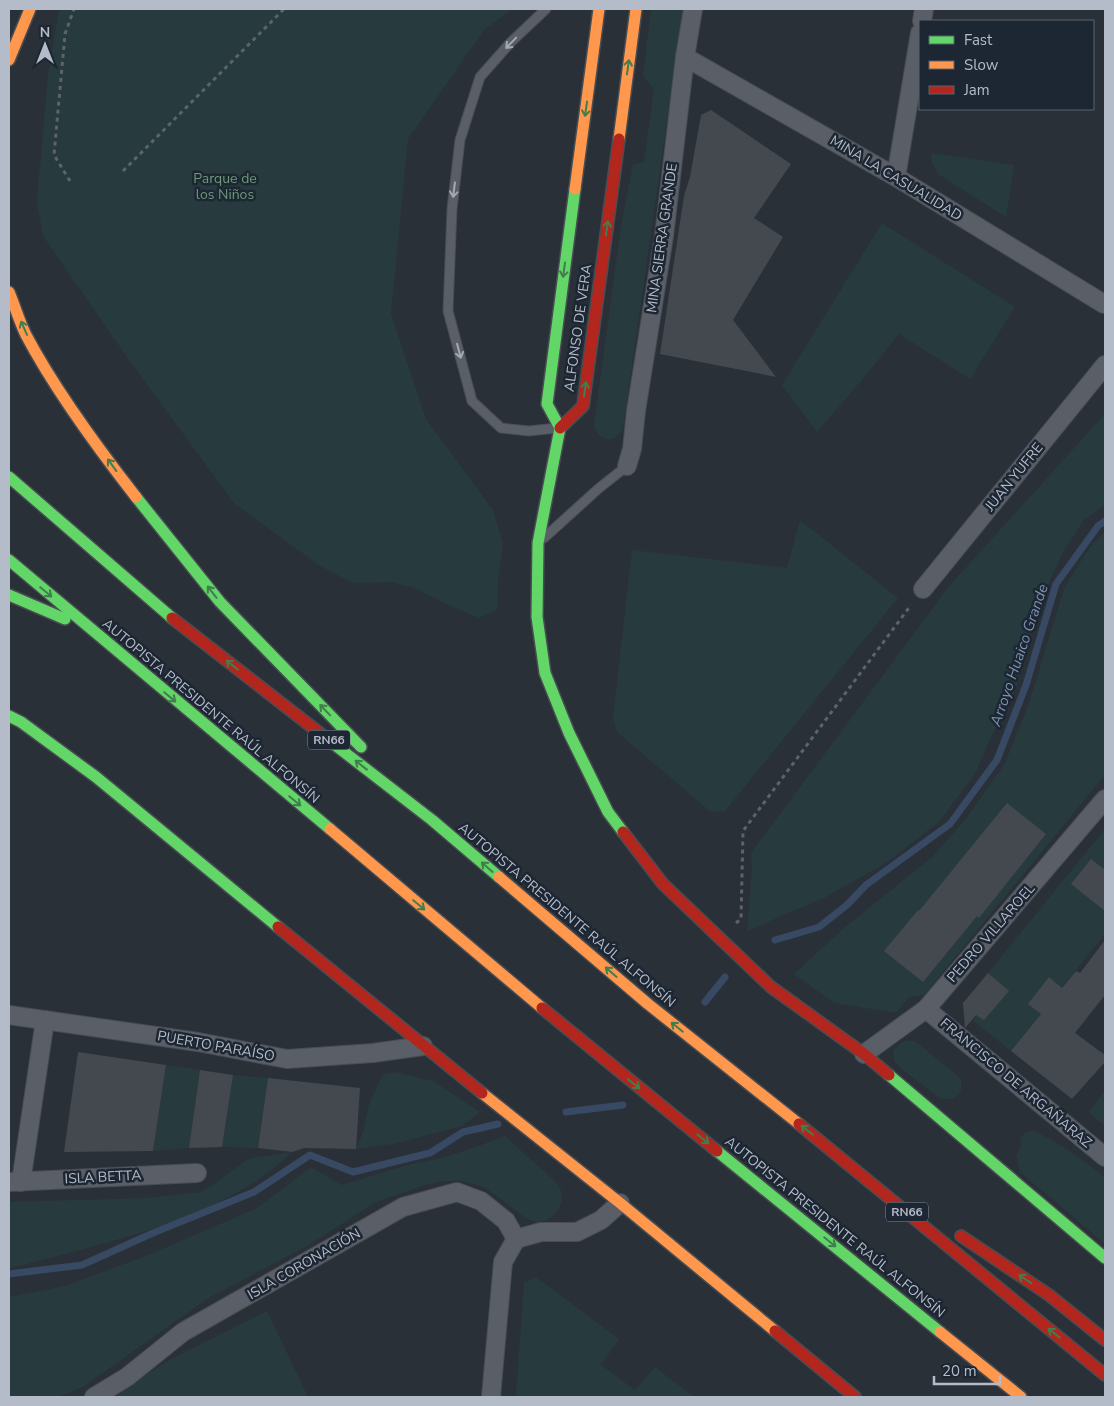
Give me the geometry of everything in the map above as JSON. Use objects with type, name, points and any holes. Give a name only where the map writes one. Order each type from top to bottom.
[{"type":"main road","points":[[9,60],[30,9]]},
{"type":"main road","name":"ALFONSO DE VERA","points":[[599,9],[547,404],[560,428],[583,406],[636,9]]},
{"type":"main road","points":[[9,292],[26,334],[65,399],[124,481],[220,602],[432,820]]},
{"type":"main road","points":[[560,428],[538,543],[537,617],[545,673],[569,733],[608,812],[664,884],[771,987],[864,1054],[1105,1258]]},
{"type":"main road","name":"AUTOPISTA PRESIDENTE RAÚL ALFONSÍN","points":[[9,477],[173,619],[432,820],[648,1004],[833,1151],[1105,1375]]},
{"type":"main road","name":"AUTOPISTA PRESIDENTE RAÚL ALFONSÍN","points":[[9,560],[602,1058],[1021,1397]]},
{"type":"main road","points":[[9,595],[92,631]]},
{"type":"main road","points":[[9,716],[21,722],[96,777],[423,1046],[559,1153],[855,1397]]},
{"type":"main road","points":[[833,1151],[924,1212]]},
{"type":"main road","points":[[949,1228],[1049,1295],[1105,1340]]},
{"type":"street","name":"MINA SIERRA GRANDE","points":[[626,466],[632,450],[636,411],[664,236],[685,57],[693,9]]},
{"type":"street","points":[[896,177],[919,40]]},
{"type":"street","name":"MINA LA CASUALIDAD","points":[[685,57],[896,177],[1105,303]]},
{"type":"street","name":"JUAN YUFRE","points":[[923,589],[1105,365]]},
{"type":"street","name":"PEDRO VILLAROEL","points":[[864,1054],[926,1009],[1105,799]]},
{"type":"street","name":"FRANCISCO DE ARGAÑARAZ","points":[[926,1009],[1105,1157]]},
{"type":"street","name":"PUERTO PARAÍSO","points":[[9,1015],[198,1042],[287,1059],[373,1053],[423,1046]]},
{"type":"street","points":[[15,1182],[45,1020]]},
{"type":"street","name":"ISLA BETTA","points":[[15,1182],[197,1173]]},
{"type":"street","name":"ISLA CORONACIÓN","points":[[94,1397],[127,1377],[183,1332],[402,1207],[457,1192],[481,1200],[506,1221],[516,1239]]},
{"type":"street","points":[[491,1397],[503,1262],[516,1239],[541,1232],[577,1232],[601,1220],[620,1203]]},
{"type":"lane","points":[[546,9],[512,42],[480,78],[460,140],[452,209],[448,311],[472,401],[501,428],[529,431],[560,428]]},
{"type":"lane","points":[[538,543],[626,466]]},
{"type":"path","points":[[70,181],[54,155],[65,34],[74,9]]},
{"type":"path","points":[[123,171],[284,9]]},
{"type":"path","points":[[720,939],[741,919],[743,831],[923,589]]},
{"type":"green space","name":"Parque de los Niños","points":[[59,9],[512,9],[484,30],[408,139],[391,314],[426,419],[493,510],[503,543],[498,582],[497,610],[479,618],[415,588],[390,582],[353,583],[320,566],[234,503],[124,353],[43,236],[37,201],[48,75]]},
{"type":"green space","points":[[651,9],[683,9],[623,429],[615,437],[607,439],[599,435],[594,425],[621,226],[633,165],[644,162],[654,89],[643,76]]},
{"type":"green space","points":[[932,153],[1014,165],[1006,217],[938,174],[931,160]]},
{"type":"green space","points":[[882,223],[1015,307],[970,379],[899,334],[817,432],[782,385]]},
{"type":"green space","points":[[1105,414],[1105,505],[1083,521],[1062,554],[1032,620],[1018,683],[976,772],[940,821],[886,863],[826,897],[747,931],[752,869],[751,853],[950,585]]},
{"type":"green space","points":[[800,520],[898,598],[725,811],[711,812],[617,732],[613,718],[632,550],[787,568]]},
{"type":"green space","points":[[1105,532],[1105,775],[924,995],[909,997],[896,1013],[834,1003],[794,974],[844,928],[932,857],[965,820],[1004,765],[1028,706],[1065,586],[1092,544]]},
{"type":"green space","points":[[1105,829],[1105,934],[1011,1051],[972,1020],[1008,991],[988,973]]},
{"type":"green space","points":[[903,1041],[915,1041],[961,1079],[961,1091],[953,1099],[941,1099],[894,1061],[894,1049]]},
{"type":"green space","points":[[166,1065],[200,1070],[189,1148],[153,1151]]},
{"type":"green space","points":[[396,1072],[433,1081],[480,1112],[462,1126],[394,1144],[356,1149],[363,1132],[369,1105],[382,1075]]},
{"type":"green space","points":[[233,1075],[268,1078],[258,1148],[222,1147]]},
{"type":"green space","points":[[1105,1091],[1105,1126],[1088,1112]]},
{"type":"green space","points":[[1034,1131],[1071,1152],[1105,1178],[1105,1244],[1020,1172],[1016,1155],[1021,1148],[1020,1139],[1026,1132]]},
{"type":"green space","points":[[505,1136],[555,1181],[561,1190],[562,1200],[559,1209],[545,1221],[536,1222],[527,1219],[486,1188],[464,1181],[443,1181],[425,1185],[376,1202],[307,1246],[207,1299],[83,1387],[58,1397],[9,1397],[9,1297],[65,1286],[148,1255],[257,1208],[311,1167],[342,1185],[407,1165],[438,1159]]},
{"type":"green space","points":[[292,1152],[264,1175],[233,1195],[200,1211],[128,1237],[9,1268],[9,1202],[146,1198],[202,1192],[250,1158]]},
{"type":"green space","points":[[536,1277],[619,1339],[601,1365],[635,1390],[655,1367],[694,1397],[516,1397],[524,1283]]},
{"type":"green space","points":[[267,1311],[308,1397],[111,1397],[171,1359]]},
{"type":"building","points":[[711,110],[791,164],[754,218],[783,237],[733,320],[776,377],[660,354],[684,196],[690,177],[701,115]]},
{"type":"building","points":[[1007,803],[1046,834],[979,918],[977,916],[923,982],[884,951]]},
{"type":"building","points":[[1091,859],[1105,870],[1105,911],[1071,884]]},
{"type":"building","points":[[1105,940],[1105,995],[1075,1033],[1105,1055],[1105,1062],[1072,1099],[1011,1051],[1041,1014],[1028,1004],[1049,977],[1062,988],[1076,971],[1080,973]]},
{"type":"building","points":[[988,973],[1009,991],[984,1020],[976,1015],[965,1028],[963,1003]]},
{"type":"building","points":[[78,1052],[166,1065],[153,1151],[64,1152]]},
{"type":"building","points":[[200,1070],[233,1075],[222,1147],[189,1148]]},
{"type":"building","points":[[268,1078],[360,1088],[356,1149],[304,1148],[292,1152],[258,1148]]},
{"type":"waterway","name":"Arroyo Huaico Grande","points":[[775,940],[819,927],[847,905],[866,885],[950,824],[997,760],[1026,685],[1056,584],[1098,526],[1105,521]]},
{"type":"waterway","points":[[705,1002],[725,977]]},
{"type":"waterway","points":[[566,1112],[623,1105]]},
{"type":"waterway","points":[[9,1274],[82,1265],[153,1233],[254,1192],[310,1155],[353,1172],[430,1153],[463,1132],[498,1124]]},
{"type":"traffic: fast","points":[[560,428],[547,404],[575,189]]},
{"type":"traffic: fast","points":[[560,428],[538,543],[537,617],[545,673],[569,733],[608,812],[623,832]]},
{"type":"traffic: fast","points":[[9,477],[172,618]]},
{"type":"traffic: fast","points":[[136,497],[220,602],[361,747]]},
{"type":"traffic: fast","points":[[9,560],[330,829]]},
{"type":"traffic: fast","points":[[9,595],[65,619]]},
{"type":"traffic: fast","points":[[9,716],[21,722],[96,777],[278,927]]},
{"type":"traffic: fast","points":[[326,738],[432,820],[499,877]]},
{"type":"traffic: fast","points":[[889,1075],[1105,1258]]},
{"type":"traffic: fast","points":[[717,1151],[940,1332]]},
{"type":"traffic: slow","points":[[9,60],[30,9]]},
{"type":"traffic: slow","points":[[575,189],[599,9]]},
{"type":"traffic: slow","points":[[619,139],[636,9]]},
{"type":"traffic: slow","points":[[9,292],[21,324],[37,356],[63,397],[136,497]]},
{"type":"traffic: slow","points":[[330,829],[542,1008]]},
{"type":"traffic: slow","points":[[499,877],[648,1004],[799,1124]]},
{"type":"traffic: slow","points":[[482,1093],[620,1203],[775,1331]]},
{"type":"traffic: slow","points":[[940,1332],[1021,1397]]},
{"type":"traffic: jam","points":[[560,428],[583,406],[619,139]]},
{"type":"traffic: jam","points":[[172,618],[326,738]]},
{"type":"traffic: jam","points":[[623,832],[663,884],[771,987],[864,1054],[889,1075]]},
{"type":"traffic: jam","points":[[278,927],[482,1093]]},
{"type":"traffic: jam","points":[[542,1008],[717,1151]]},
{"type":"traffic: jam","points":[[799,1124],[1105,1375]]},
{"type":"traffic: jam","points":[[961,1236],[1049,1295],[1105,1340]]},
{"type":"traffic: jam","points":[[775,1331],[855,1397]]}]
